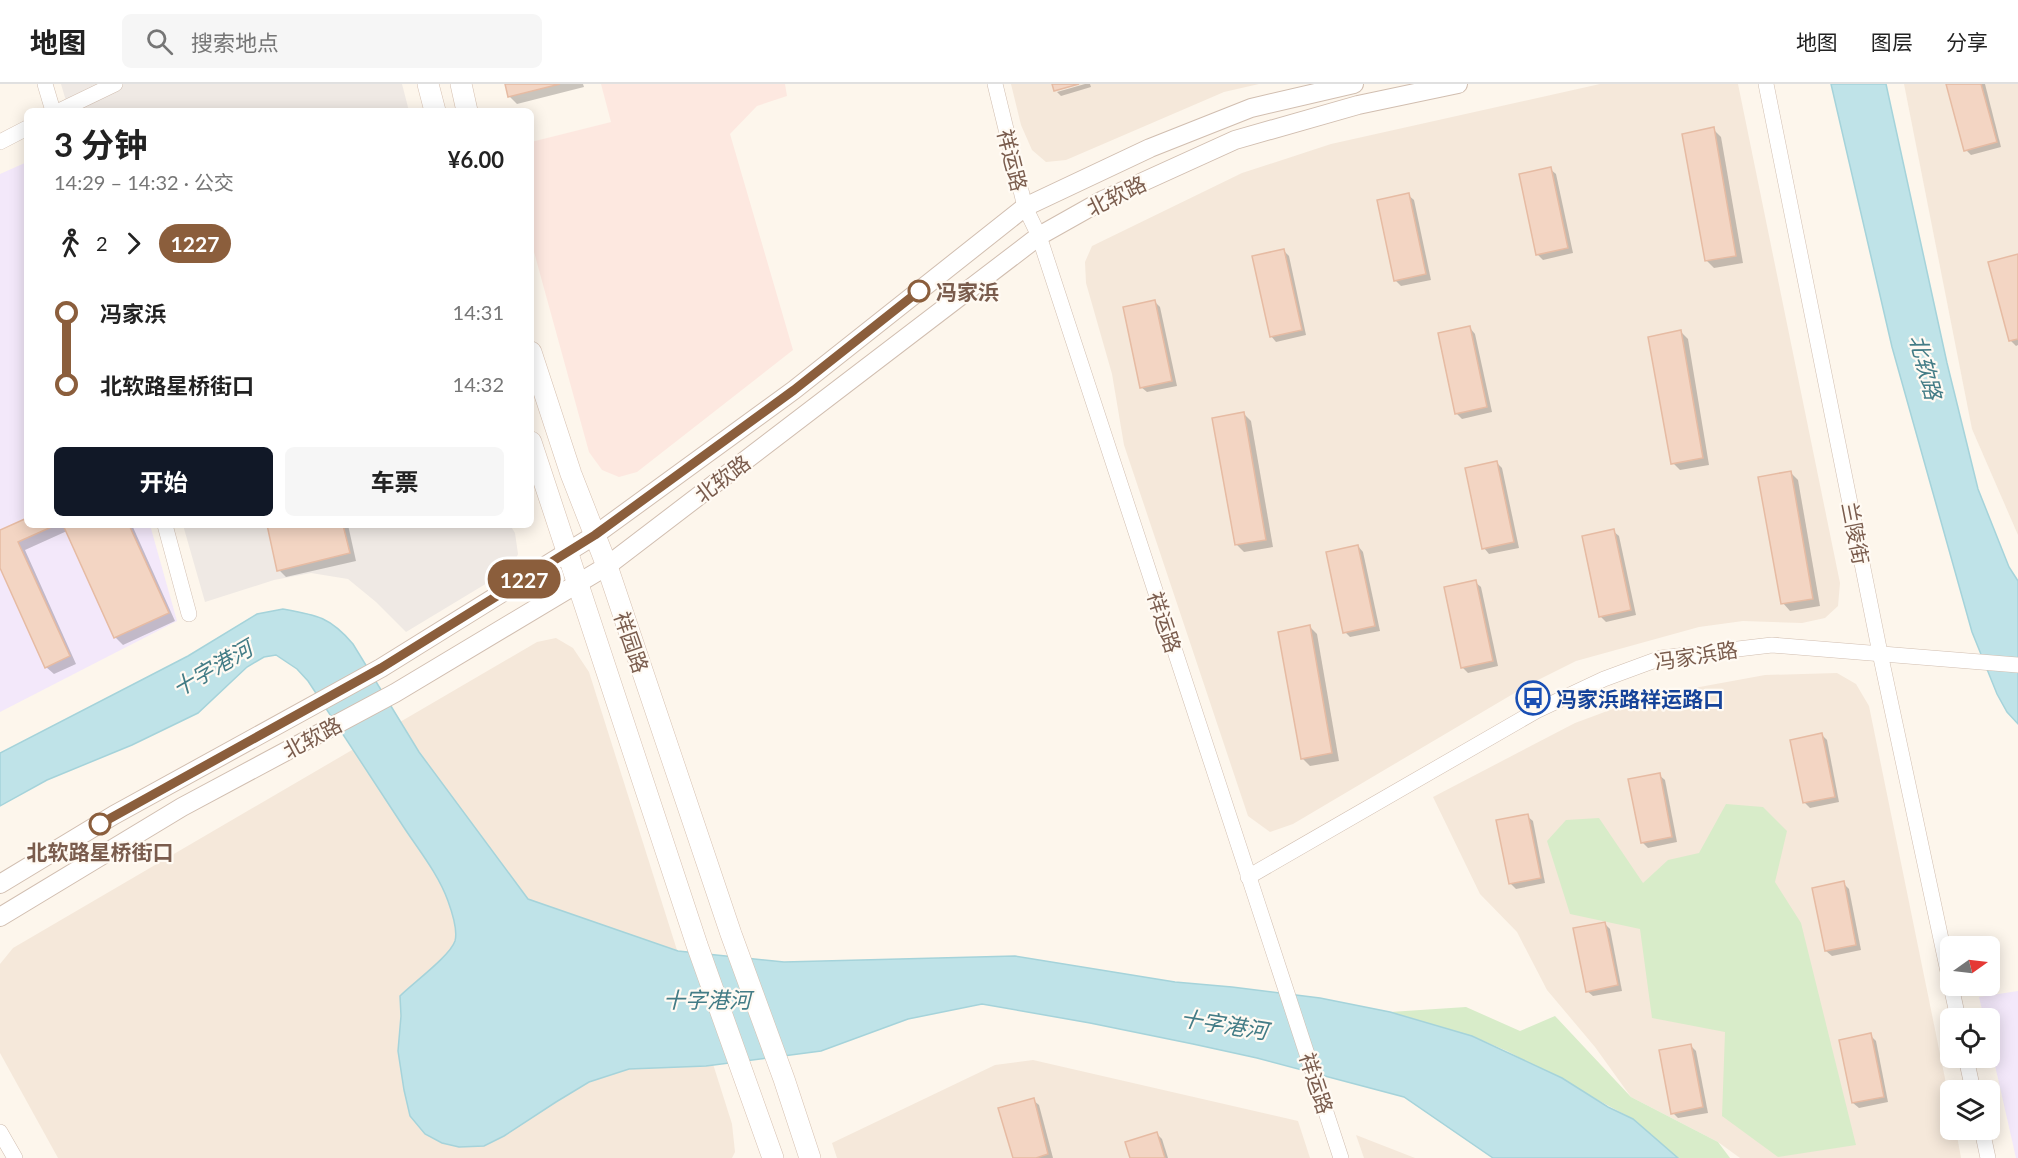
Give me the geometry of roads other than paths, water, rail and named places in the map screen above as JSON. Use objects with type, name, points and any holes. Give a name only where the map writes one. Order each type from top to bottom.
[{"type":"main road","points":[[428,84],[434,108]]},
{"type":"main road","points":[[461,84],[466,108]]},
{"type":"main road","name":"祥园路","points":[[534,361],[731,934],[784,1079],[808,1157]]},
{"type":"main road","name":"祥园路","points":[[534,451],[698,945],[773,1158]]},
{"type":"street","points":[[45,84],[52,108]]},
{"type":"street","points":[[66,108],[115,84]]},
{"type":"street","name":"祥运路","points":[[995,84],[1024,207],[1040,236],[1341,1158]]},
{"type":"street","name":"北软路","points":[[0,884],[114,815],[381,668],[568,553],[794,390],[1024,207],[1150,148],[1251,108],[1354,84]]},
{"type":"street","name":"北软路","points":[[0,917],[182,807],[395,693],[606,566],[1040,236],[1103,200],[1235,140],[1358,105],[1458,84]]},
{"type":"street","name":"兰陵街","points":[[1766,84],[1880,653],[1940,936]]},
{"type":"street","points":[[0,142],[24,130]]},
{"type":"street","points":[[166,528],[189,614]]},
{"type":"street","name":"冯家浜路","points":[[1248,877],[1536,711],[1604,679],[1661,658],[1772,645],[2018,665]]},
{"type":"street","points":[[0,1131],[15,1158]]},
{"type":"street","points":[[1984,1140],[1988,1158]]},
{"type":"water","points":[[1831,84],[1886,84],[1947,363],[1978,489],[2009,567],[2018,581],[2018,724],[2007,712],[1997,694],[1972,632],[1892,347]]},
{"type":"water","name":"十字港河","points":[[283,609],[305,613],[330,623],[353,644],[419,752],[528,899],[678,951],[784,962],[1015,956],[1175,982],[1320,998],[1390,1012],[1472,1036],[1562,1078],[1608,1107],[1633,1119],[1678,1158],[1493,1158],[1404,1097],[1257,1058],[1090,1023],[982,1004],[908,1019],[821,1051],[706,1066],[629,1069],[589,1082],[504,1136],[484,1146],[459,1147],[442,1143],[425,1134],[410,1116],[398,1051],[400,996],[439,962],[452,947],[456,932],[451,910],[444,891],[427,861],[308,681],[297,669],[276,655],[264,657],[247,667],[198,713],[132,745],[47,780],[0,806],[0,753],[188,656],[257,614]]},
{"type":"place","name":"冯家浜","points":[[919,291]]},
{"type":"place","name":"冯家浜路祥运路口","points":[[1533,698]]},
{"type":"place","name":"北软路星桥街口","points":[[100,824]]}]
